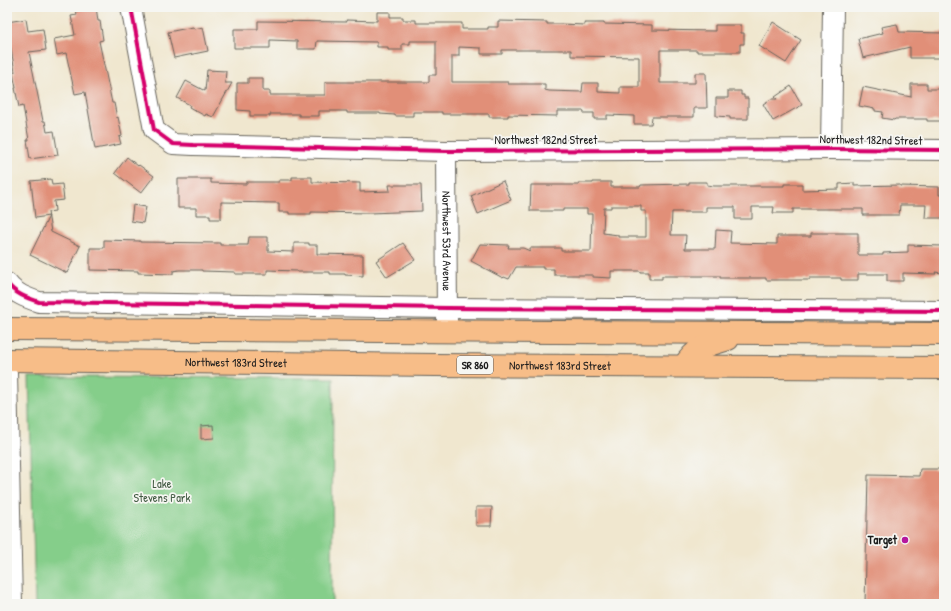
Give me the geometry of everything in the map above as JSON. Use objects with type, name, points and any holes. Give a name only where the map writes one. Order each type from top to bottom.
[{"type":"main road","points":[[7,328],[944,334]]},
{"type":"main road","points":[[684,366],[692,355],[702,347],[747,333]]},
{"type":"main road","name":"Northwest 183rd Street","points":[[7,360],[944,368]]},
{"type":"street","name":"Northwest 182nd Street","points":[[131,7],[154,130],[173,144],[446,151],[830,149],[944,150]]},
{"type":"street","points":[[830,149],[833,7]]},
{"type":"street","name":"Northwest 53rd Avenue","points":[[446,151],[448,332]]},
{"type":"street","points":[[7,284],[11,289],[24,297],[39,302],[447,308],[944,311]]},
{"type":"street","points":[[7,328],[7,333]]},
{"type":"street","points":[[7,372],[12,604]]},
{"type":"green space","name":"Lake Stevens Park","points":[[29,377],[333,378],[332,604],[35,604]]},
{"type":"building","points":[[96,7],[98,21],[100,21],[103,40],[99,41],[112,103],[114,103],[122,136],[119,137],[121,144],[95,149],[85,92],[75,94],[66,53],[57,55],[54,39],[75,35],[71,16],[77,15],[76,9]]},
{"type":"building","points":[[377,12],[390,12],[390,17],[403,17],[403,20],[416,20],[416,23],[462,23],[462,29],[488,29],[488,27],[498,27],[498,21],[547,22],[547,24],[585,25],[584,23],[652,25],[652,30],[715,31],[715,25],[741,25],[741,33],[744,33],[744,44],[740,44],[740,52],[660,50],[660,83],[695,83],[695,73],[706,73],[707,108],[694,108],[694,117],[652,117],[651,124],[634,124],[634,116],[607,115],[607,119],[594,119],[594,113],[584,113],[584,111],[557,111],[557,116],[508,115],[508,117],[489,117],[489,114],[442,114],[442,112],[413,112],[413,116],[395,116],[380,113],[347,113],[347,111],[319,111],[319,116],[270,114],[270,116],[250,116],[250,111],[237,110],[237,83],[248,83],[248,78],[263,78],[263,91],[270,91],[270,95],[325,95],[325,82],[429,82],[429,75],[436,75],[436,41],[410,41],[410,44],[402,44],[402,50],[388,50],[388,47],[377,47],[377,42],[317,41],[316,49],[297,49],[297,41],[270,40],[270,48],[234,48],[234,29],[258,29],[258,21],[377,21]],"holes":[[[459,47],[481,48],[481,54],[502,54],[502,50],[571,50],[571,56],[639,57],[639,87],[620,87],[620,93],[598,92],[598,83],[583,83],[582,92],[549,91],[545,90],[545,84],[508,84],[508,82],[452,82],[452,56],[459,56]]]},
{"type":"building","points":[[26,19],[28,31],[43,29],[46,50],[29,52],[43,121],[45,121],[47,132],[54,131],[58,155],[30,159],[27,140],[29,140],[23,106],[19,107],[15,88],[13,73],[15,72],[7,26],[7,22]]},
{"type":"building","points":[[773,22],[801,40],[786,63],[759,46]]},
{"type":"building","points":[[897,24],[899,32],[944,33],[944,58],[910,58],[910,47],[863,58],[858,39],[883,33],[881,27]]},
{"type":"building","points":[[193,27],[194,29],[203,27],[208,51],[174,58],[168,32]]},
{"type":"building","points":[[207,70],[226,71],[225,83],[232,83],[213,117],[206,114],[205,116],[177,98],[186,81],[205,91]]},
{"type":"building","points":[[911,84],[927,84],[927,89],[944,89],[944,121],[927,121],[927,119],[894,120],[882,118],[883,112],[859,106],[863,87],[911,97]]},
{"type":"building","points":[[791,86],[802,105],[773,121],[763,104],[771,99],[777,99],[775,97]]},
{"type":"building","points":[[728,91],[741,91],[741,95],[744,95],[744,98],[748,98],[748,119],[730,119],[730,117],[716,116],[716,98],[728,98]]},
{"type":"building","points":[[127,157],[154,176],[141,193],[115,173]]},
{"type":"building","points":[[292,177],[312,177],[312,182],[360,183],[360,192],[390,191],[389,185],[421,185],[422,211],[370,213],[311,212],[311,214],[289,214],[289,212],[279,212],[279,203],[221,202],[221,219],[210,219],[210,215],[196,215],[196,208],[178,208],[178,179],[211,179],[211,183],[246,184],[246,182],[279,182],[279,180],[292,180]]},
{"type":"building","points":[[51,179],[52,185],[62,184],[64,200],[54,201],[55,211],[48,212],[49,216],[35,218],[31,181]]},
{"type":"building","points":[[503,181],[511,200],[478,214],[471,196]]},
{"type":"building","points":[[611,182],[611,187],[689,184],[689,182],[707,182],[707,185],[714,186],[784,186],[784,184],[802,184],[802,190],[839,189],[839,184],[854,183],[854,186],[900,185],[939,187],[939,195],[944,195],[944,218],[925,218],[926,205],[900,205],[899,215],[863,215],[863,209],[793,209],[793,213],[773,213],[774,207],[752,207],[752,219],[735,219],[735,207],[706,207],[706,212],[672,212],[671,235],[686,235],[685,249],[715,249],[716,230],[731,231],[730,243],[777,244],[777,236],[811,236],[811,233],[858,233],[858,255],[883,255],[883,253],[908,252],[908,245],[942,246],[942,273],[903,273],[903,281],[887,281],[887,274],[858,274],[858,280],[841,280],[841,278],[810,278],[810,280],[766,280],[766,278],[720,278],[720,276],[662,276],[662,279],[649,279],[649,272],[640,271],[611,271],[611,278],[593,277],[593,275],[554,275],[554,269],[543,269],[543,267],[516,267],[509,279],[503,278],[471,261],[480,244],[509,245],[508,248],[523,248],[530,251],[530,248],[561,248],[561,251],[591,251],[592,214],[587,214],[587,209],[530,211],[531,185],[579,185],[579,183]],"holes":[[[611,206],[641,206],[641,211],[646,211],[646,237],[618,237],[618,235],[603,233],[604,208],[611,208]]]},
{"type":"building","points":[[133,205],[146,207],[143,223],[131,221]]},
{"type":"building","points":[[49,217],[51,232],[80,246],[67,273],[30,255]]},
{"type":"building","points":[[249,237],[268,237],[268,251],[294,252],[294,243],[309,243],[309,245],[317,245],[317,254],[363,255],[363,276],[330,274],[330,272],[267,270],[267,274],[235,274],[235,272],[179,270],[173,271],[173,274],[138,273],[138,271],[90,270],[90,248],[104,248],[104,240],[248,245]]},
{"type":"building","points":[[403,243],[415,260],[387,277],[376,261]]},
{"type":"building","points":[[213,425],[214,438],[201,439],[201,426]]},
{"type":"building","name":"Target","points":[[920,469],[944,469],[944,604],[865,604],[868,475],[919,476]]},
{"type":"building","points":[[476,507],[492,507],[491,526],[476,526]]},
{"type":"cycle path","points":[[131,7],[154,130],[173,144],[446,151],[831,149],[944,150]]},
{"type":"cycle path","points":[[7,283],[17,293],[39,302],[447,308],[944,311]]},
{"type":"place","name":"Target","points":[[905,540]]}]
